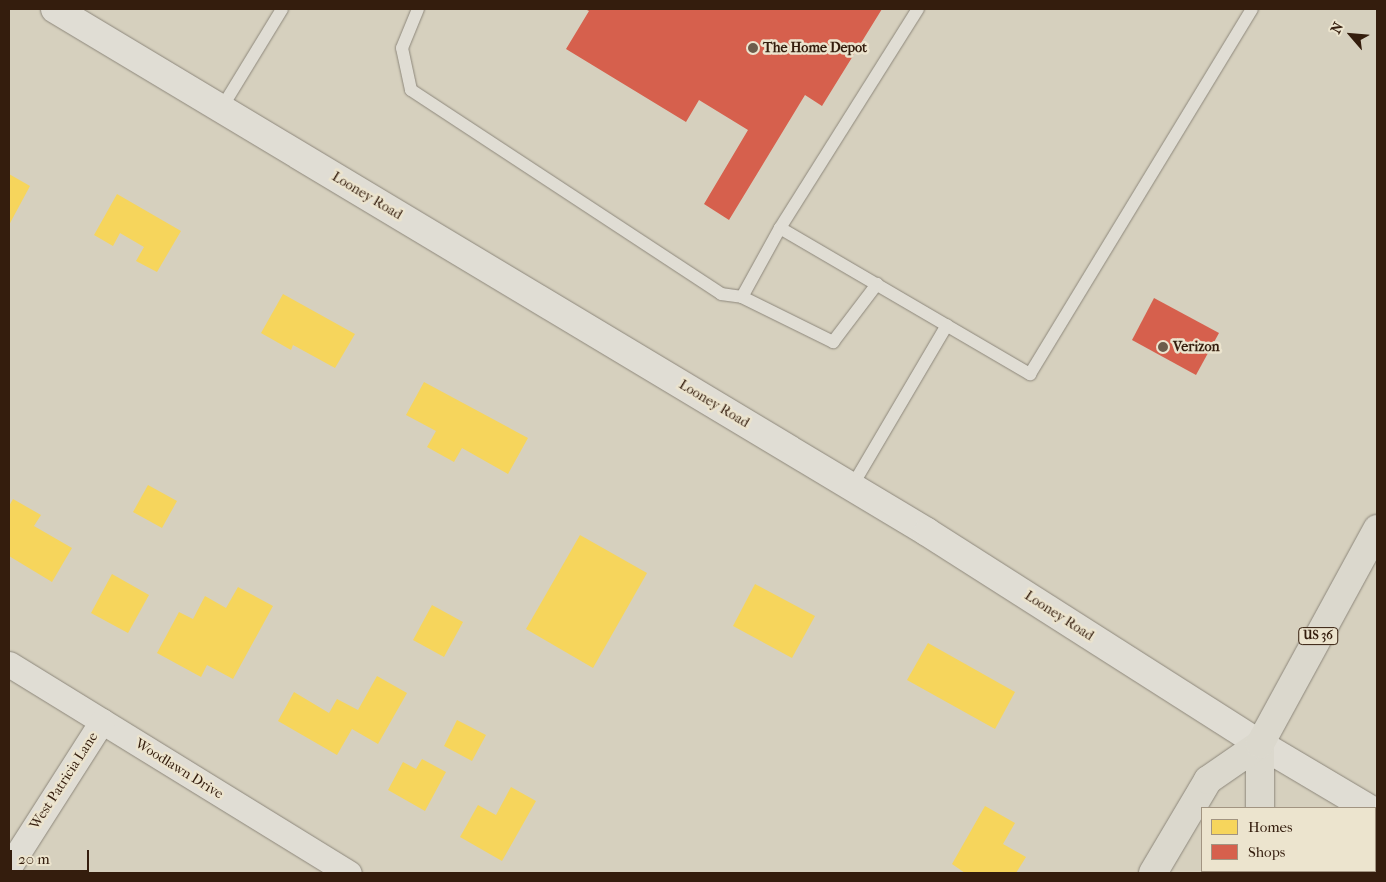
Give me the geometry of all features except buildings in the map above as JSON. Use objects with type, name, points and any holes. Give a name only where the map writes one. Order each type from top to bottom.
[{"type":"main road","name":"US 36","points":[[1153,873],[1208,780],[1260,744],[1377,529]]},
{"type":"main road","name":"US 36","points":[[1260,744],[1260,807]]},
{"type":"street","name":"Looney Road","points":[[55,9],[927,532],[1260,744],[1366,807]]},
{"type":"street","name":"Woodlawn Drive","points":[[9,664],[349,873]]},
{"type":"street","name":"West Patricia Lane","points":[[9,867],[102,721]]},
{"type":"lane","points":[[221,109],[282,9]]},
{"type":"lane","points":[[418,9],[402,48],[411,90],[722,294],[742,297],[833,342],[877,284]]},
{"type":"lane","points":[[742,297],[780,228],[918,9]]},
{"type":"lane","points":[[780,228],[1030,374],[1252,9]]},
{"type":"lane","points":[[851,488],[947,325]]},
{"type":"place","name":"The Home Depot","points":[[753,48]]},
{"type":"place","name":"Verizon","points":[[1163,347]]}]
